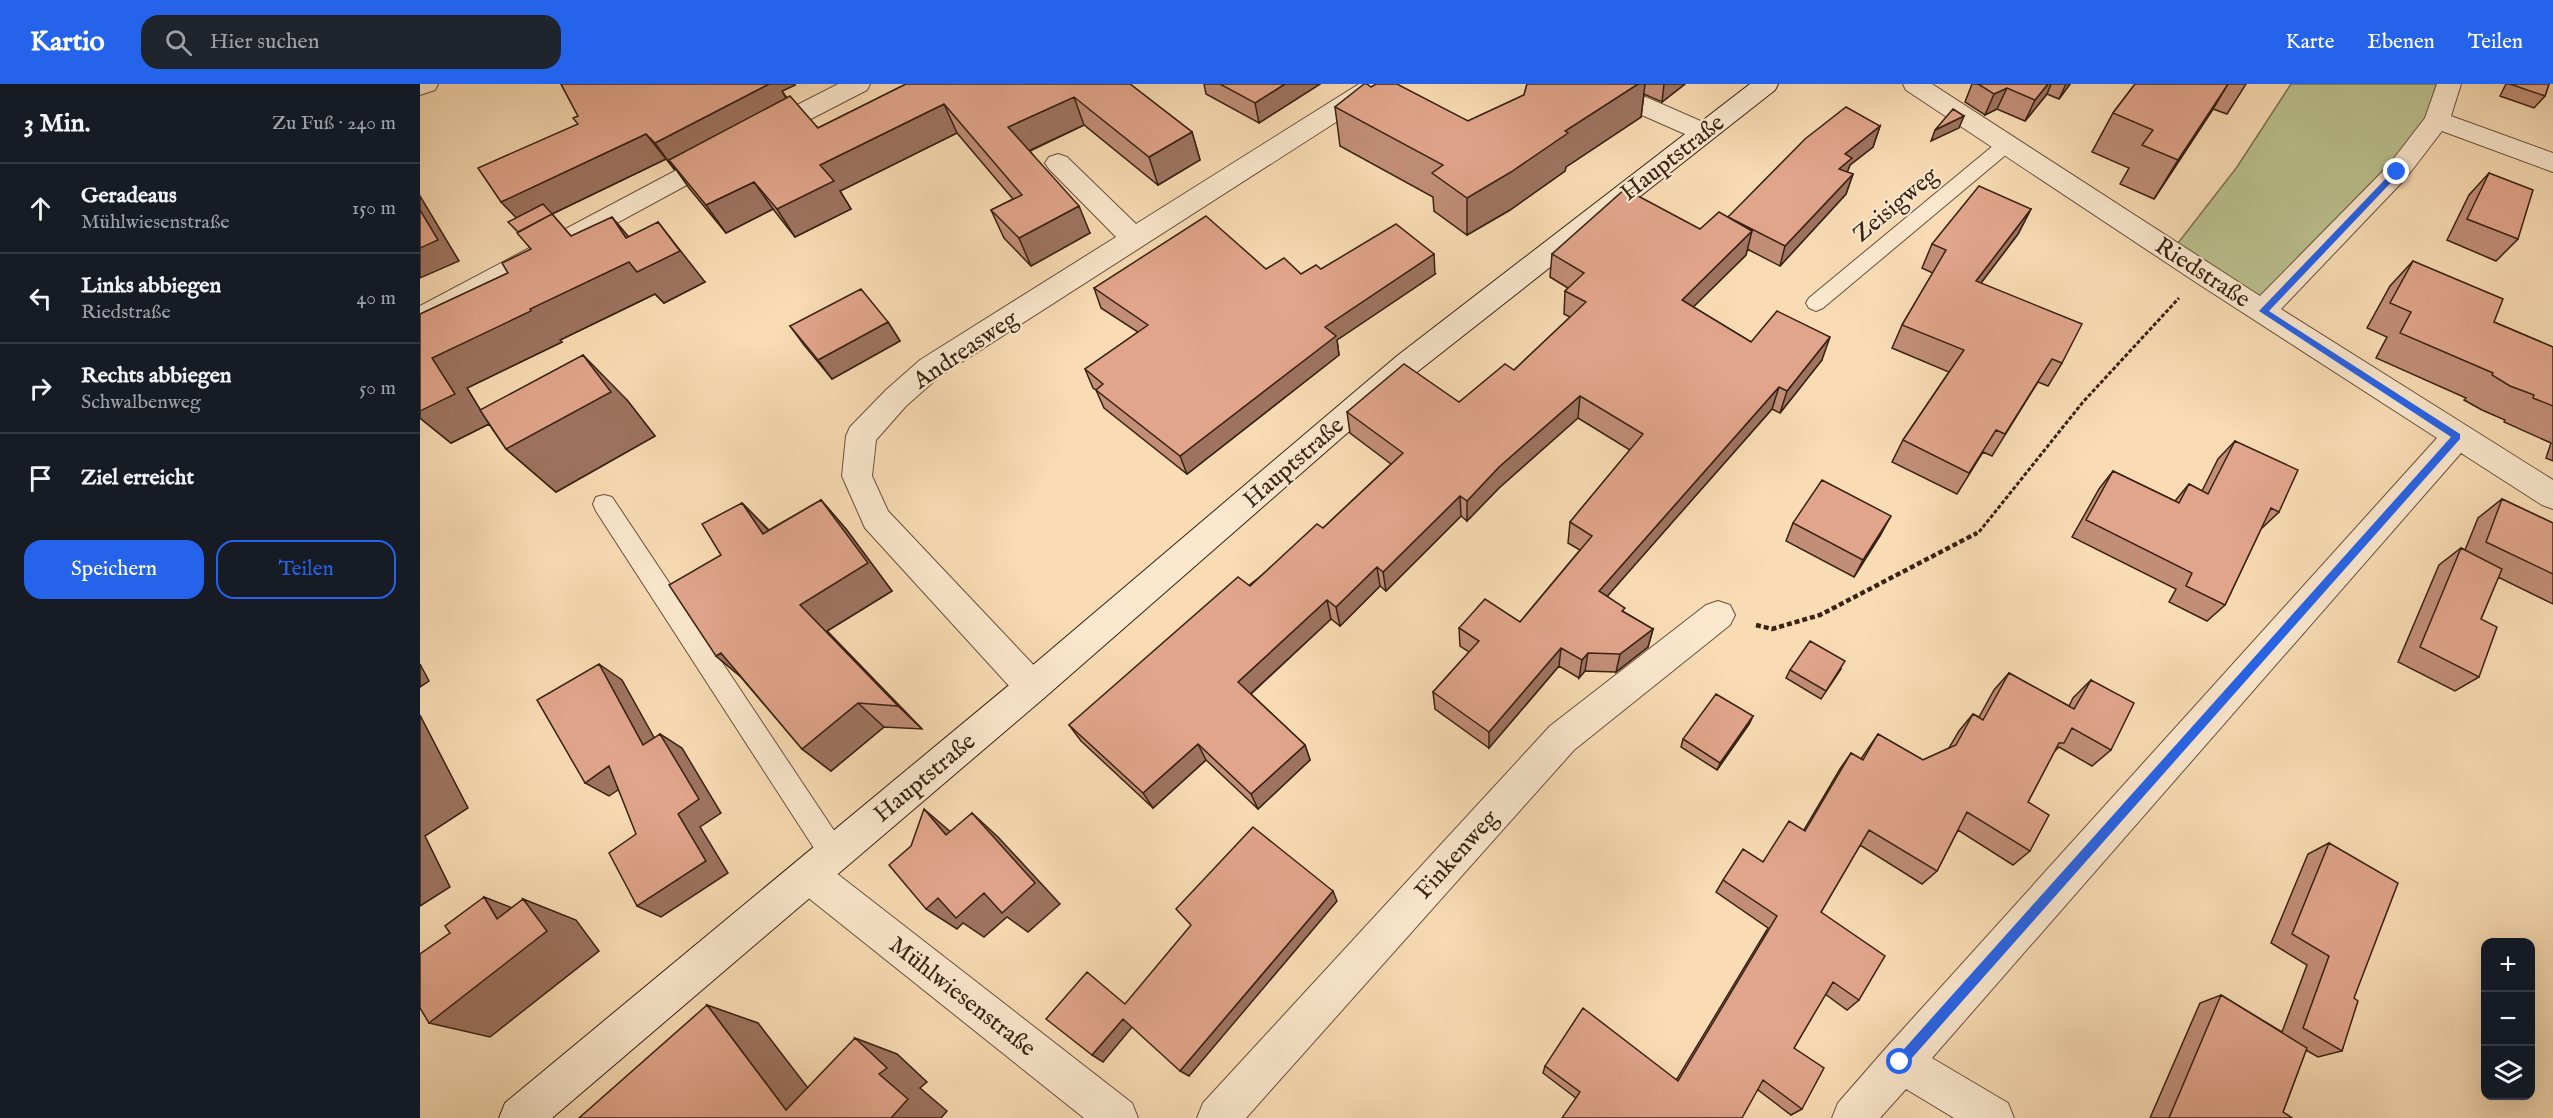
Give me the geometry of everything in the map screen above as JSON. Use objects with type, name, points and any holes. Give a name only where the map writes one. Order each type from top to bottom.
[{"type":"street","points":[[420,87],[426,84]]},
{"type":"street","points":[[420,319],[858,84]]},
{"type":"street","name":"Andreasweg","points":[[1032,687],[876,519],[857,476],[861,436],[896,398],[930,368],[1377,84]]},
{"type":"street","points":[[1594,84],[1703,132]]},
{"type":"street","name":"Hauptstraße","points":[[520,1118],[1032,687],[1407,364],[1766,84]]},
{"type":"street","name":"Riedstraße","points":[[1915,84],[2207,276],[2553,496]]},
{"type":"street","points":[[2263,311],[2366,206],[2438,120],[2449,84]]},
{"type":"street","points":[[2438,120],[2553,163]]},
{"type":"street","points":[[1058,163],[1135,239]]},
{"type":"street","points":[[1853,1118],[1900,1062],[2457,436]]},
{"type":"street","name":"Finkenweg","points":[[1218,1118],[1562,738],[1718,615]]},
{"type":"street","name":"Mühlwiesenstraße","points":[[821,864],[1117,1118]]},
{"type":"street","points":[[1900,1062],[1994,1118]]},
{"type":"lane","name":"Zeisigweg","points":[[1816,303],[2007,144]]},
{"type":"lane","points":[[604,504],[821,864]]},
{"type":"path","points":[[1718,615],[1772,628],[1820,615],[1979,532],[2084,402],[2171,305],[2207,276]]},
{"type":"green space","points":[[2291,84],[2449,84],[2437,120],[2263,311],[2171,252],[2237,167]]},
{"type":"building","points":[[561,84],[769,84],[655,143],[646,134],[501,202],[478,168],[578,124],[573,118],[578,116]]},
{"type":"building","points":[[906,84],[1130,84],[1192,132],[1149,157],[1074,97],[1008,127],[1079,206],[1019,238],[991,210],[1022,195],[944,104],[820,165],[834,181],[777,209],[754,182],[706,205],[669,160],[790,96],[818,128]]},
{"type":"building","points":[[1220,84],[1285,84],[1255,103]]},
{"type":"building","points":[[1364,84],[1371,87],[1376,84],[1397,84],[1468,121],[1524,95],[1527,84],[1638,84],[1565,131],[1568,133],[1511,172],[1467,198],[1432,173],[1443,165],[1335,107]]},
{"type":"building","points":[[1978,84],[2048,84],[2035,100],[2007,88],[1994,94]]},
{"type":"building","points":[[2135,84],[2228,84],[2178,160],[2142,145],[2153,130],[2113,113]]},
{"type":"building","points":[[2510,84],[2549,84],[2545,96]]},
{"type":"building","points":[[1846,107],[1880,126],[1845,154],[1852,158],[1839,169],[1853,174],[1785,246],[1728,217],[1805,139]]},
{"type":"building","points":[[1953,109],[1964,116],[1935,130]]},
{"type":"building","points":[[2489,173],[2533,190],[2518,239],[2467,219]]},
{"type":"building","points":[[1979,186],[2031,209],[1976,281],[2082,324],[2062,363],[2052,359],[2005,434],[1996,430],[1969,473],[1903,440],[1964,350],[1902,325],[1946,250],[1932,244]]},
{"type":"building","points":[[1625,189],[1700,229],[1719,212],[1752,231],[1682,300],[1751,342],[1777,311],[1830,337],[1787,391],[1779,387],[1599,591],[1625,608],[1622,611],[1653,629],[1620,654],[1588,653],[1582,660],[1561,648],[1489,732],[1433,692],[1479,641],[1459,628],[1485,599],[1520,622],[1592,536],[1570,522],[1643,434],[1580,396],[1499,467],[1467,501],[1460,496],[1383,572],[1377,567],[1336,607],[1327,600],[1238,682],[1305,745],[1251,794],[1198,744],[1143,793],[1069,725],[1238,577],[1250,586],[1317,524],[1323,528],[1403,453],[1347,412],[1404,364],[1459,402],[1505,364],[1514,370],[1586,302],[1565,291],[1584,273],[1552,254]]},
{"type":"building","points":[[543,204],[554,216],[552,214],[518,232],[508,222]]},
{"type":"building","points":[[420,210],[438,240],[420,248]]},
{"type":"building","points":[[552,214],[571,236],[612,217],[626,238],[658,222],[680,251],[637,272],[629,262],[432,358],[455,394],[420,411],[420,314],[508,273],[502,263],[531,249],[517,233]]},
{"type":"building","points":[[1206,216],[1266,269],[1284,258],[1301,274],[1316,265],[1321,269],[1396,224],[1434,254],[1325,327],[1336,336],[1180,456],[1096,390],[1103,384],[1085,369],[1148,325],[1094,288]]},
{"type":"building","points":[[2413,261],[2503,299],[2494,322],[2553,347],[2553,406],[2533,398],[2534,395],[2510,386],[2492,375],[2493,373],[2400,333],[2411,312],[2390,303]]},
{"type":"building","points":[[861,289],[888,322],[818,360],[790,326]]},
{"type":"building","points":[[583,355],[611,392],[506,449],[480,410]]},
{"type":"building","points":[[2235,441],[2298,470],[2279,512],[2271,508],[2225,605],[2186,586],[2192,573],[2086,520],[2113,471],[2179,503],[2189,484],[2208,494]]},
{"type":"building","points":[[1822,480],[1891,516],[1863,560],[1793,523]]},
{"type":"building","points":[[2502,499],[2553,523],[2553,574],[2486,542]]},
{"type":"building","points":[[821,500],[868,563],[800,605],[898,706],[858,703],[802,749],[721,653],[716,656],[669,585],[721,555],[702,524],[742,503],[763,534]]},
{"type":"building","points":[[2461,548],[2502,569],[2481,619],[2497,627],[2479,677],[2420,647]]},
{"type":"building","points":[[1810,641],[1845,661],[1826,691],[1790,670]]},
{"type":"building","points":[[599,664],[643,745],[660,734],[699,799],[678,814],[706,861],[637,906],[609,853],[636,834],[609,766],[585,783],[537,700]]},
{"type":"building","points":[[2009,673],[2074,709],[2091,680],[2134,703],[2111,750],[2072,728],[2064,743],[2059,743],[2028,802],[2049,815],[2030,851],[1967,812],[1937,871],[1869,830],[1821,912],[1885,956],[1859,1000],[1833,982],[1794,1048],[1824,1068],[1802,1109],[1763,1080],[1742,1118],[1562,1118],[1580,1092],[1545,1066],[1583,1008],[1678,1081],[1777,916],[1723,880],[1743,849],[1763,862],[1789,821],[1805,831],[1851,753],[1863,760],[1878,734],[1923,760],[1956,745],[1973,714],[1983,720]]},
{"type":"building","points":[[1716,694],[1753,716],[1720,763],[1683,739]]},
{"type":"building","points":[[924,809],[946,835],[972,813],[1035,883],[1002,913],[984,893],[956,918],[938,898],[926,909],[889,865],[911,846]]},
{"type":"building","points":[[1253,827],[1333,891],[1180,1071],[1123,1019],[1092,1055],[1046,1019],[1087,972],[1125,1004],[1191,925],[1176,909]]},
{"type":"building","points":[[2329,843],[2398,883],[2354,998],[2358,1001],[2342,1051],[2303,1028],[2329,956],[2292,934]]},
{"type":"building","points":[[484,897],[497,919],[523,899],[547,931],[429,1023],[420,1008],[420,954],[450,933],[445,926]]},
{"type":"building","points":[[2221,995],[2307,1048],[2283,1112],[2292,1118],[2169,1118]]},
{"type":"building","points":[[707,1005],[786,1110],[855,1038],[887,1068],[879,1074],[908,1099],[891,1118],[579,1118]]},
{"type":"route","points":[[1900,1062],[2457,436],[2263,311],[2397,172]]}]
